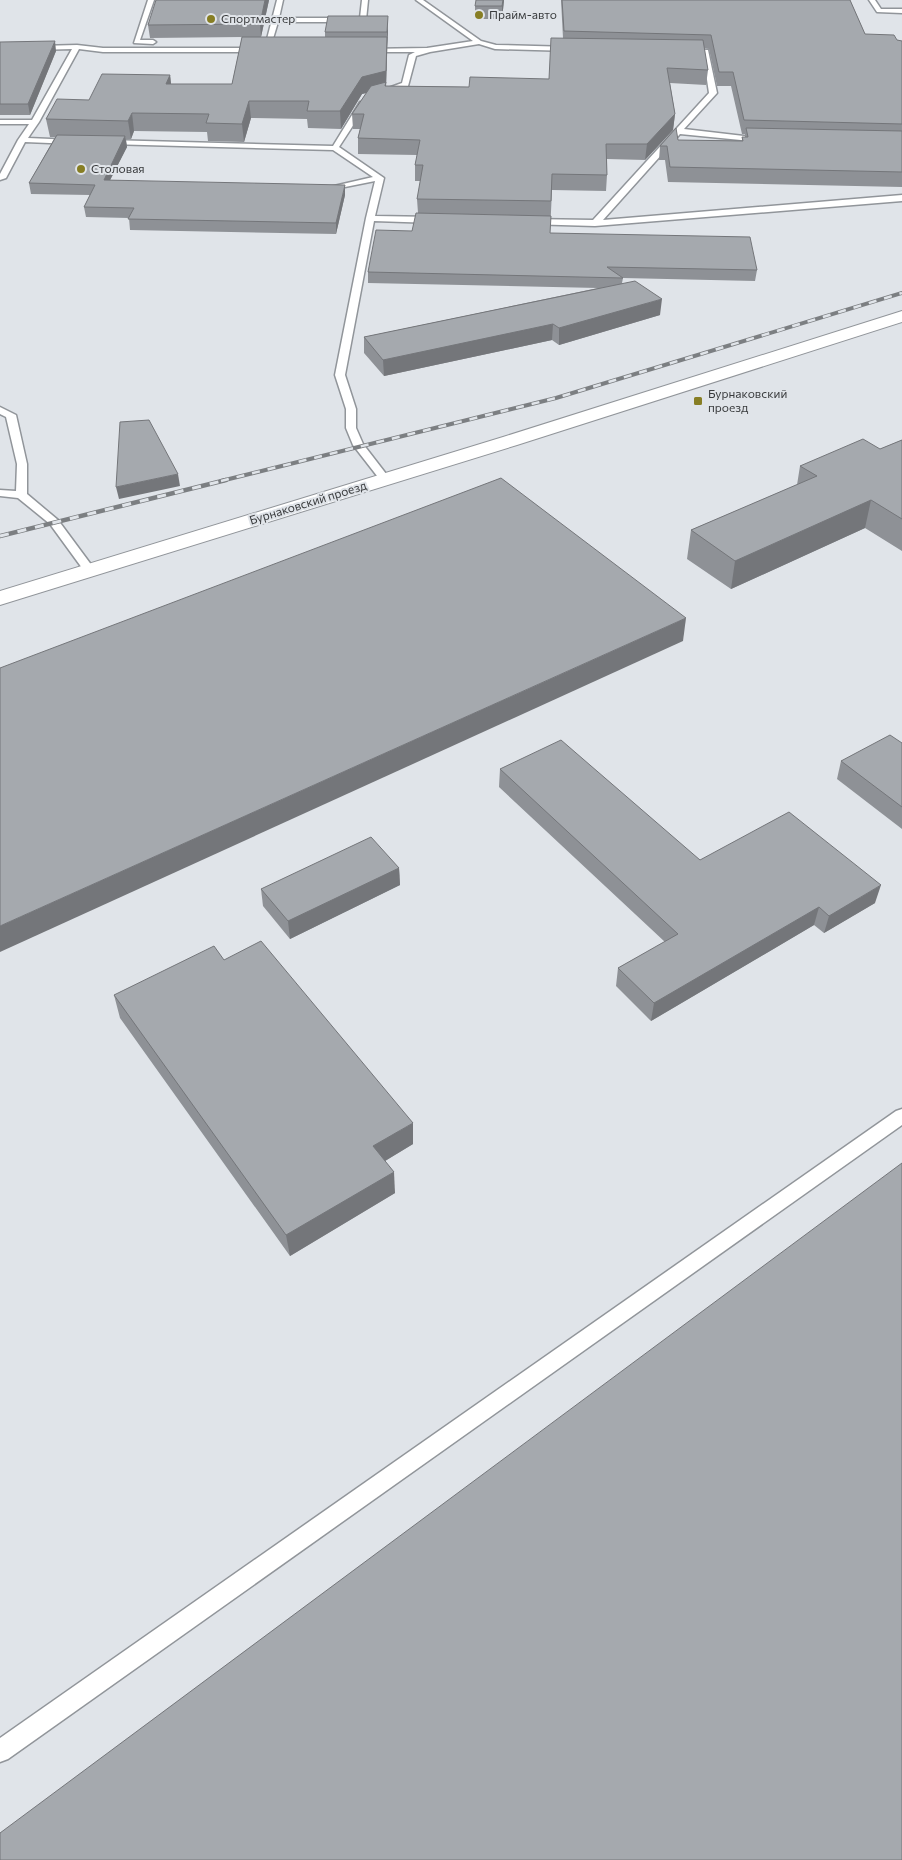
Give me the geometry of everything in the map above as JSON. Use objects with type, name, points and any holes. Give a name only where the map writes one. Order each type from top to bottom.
[{"type":"main road","name":"Бурнаковский проезд","points":[[0,598],[385,480],[902,316]]},
{"type":"lane","points":[[151,0],[136,42],[165,42]]},
{"type":"lane","points":[[241,41],[270,41],[280,0]]},
{"type":"lane","points":[[275,20],[363,20],[366,0]]},
{"type":"lane","points":[[419,0],[479,42],[495,47],[581,49]]},
{"type":"lane","points":[[872,0],[879,11],[902,11]]},
{"type":"lane","points":[[335,148],[372,96],[392,91],[405,84],[413,55],[429,50],[479,42]]},
{"type":"lane","points":[[2,178],[22,140],[35,122],[77,47]]},
{"type":"lane","points":[[0,48],[77,47],[103,50],[271,50]]},
{"type":"lane","points":[[360,50],[429,50]]},
{"type":"lane","points":[[595,223],[713,92],[706,52],[677,51]]},
{"type":"lane","points":[[0,122],[35,122]]},
{"type":"lane","points":[[678,131],[766,140]]},
{"type":"lane","points":[[22,140],[80,142]]},
{"type":"lane","points":[[100,142],[335,148],[380,178]]},
{"type":"lane","points":[[320,189],[330,189],[380,178]]},
{"type":"lane","points":[[380,178],[370,218],[340,375],[352,409],[351,428],[358,445],[385,480]]},
{"type":"lane","points":[[517,221],[595,223],[902,198]]},
{"type":"lane","points":[[370,218],[438,220]]},
{"type":"lane","points":[[0,410],[11,415],[22,464],[21,495]]},
{"type":"lane","points":[[0,493],[21,495],[54,522],[90,570]]},
{"type":"lane","points":[[0,1751],[902,1116]]},
{"type":"building","name":"Спортмастер","points":[[156,0],[265,0],[260,24],[148,25]]},
{"type":"building","points":[[476,0],[503,0],[502,6],[475,6]]},
{"type":"building","points":[[562,0],[850,0],[865,34],[894,35],[897,40],[902,41],[902,124],[744,120],[733,72],[719,72],[711,35],[564,31]]},
{"type":"building","points":[[328,16],[388,16],[387,32],[325,32]]},
{"type":"building","points":[[242,37],[387,37],[386,71],[362,77],[340,111],[307,111],[309,101],[249,101],[242,124],[206,123],[209,114],[132,113],[128,121],[46,119],[57,99],[89,100],[102,74],[170,75],[166,84],[232,84]]},
{"type":"building","points":[[551,38],[703,40],[708,70],[667,68],[675,114],[647,144],[606,144],[607,175],[552,174],[551,201],[417,199],[423,165],[415,165],[420,140],[358,138],[364,114],[352,114],[371,86],[386,82],[385,86],[469,87],[470,77],[549,79]]},
{"type":"building","points":[[55,41],[28,104],[0,104],[0,42]]},
{"type":"building","points":[[676,128],[678,140],[743,141],[742,137],[748,137],[746,128],[902,131],[902,172],[670,167],[667,146],[660,146]]},
{"type":"building","points":[[57,135],[125,136],[104,180],[345,185],[336,223],[128,219],[134,208],[84,207],[95,185],[29,183]]},
{"type":"building","points":[[416,213],[551,216],[550,233],[750,237],[757,270],[607,267],[623,278],[368,272],[376,230],[412,231]]},
{"type":"building","points":[[635,281],[662,299],[559,328],[553,324],[383,360],[364,337]]},
{"type":"building","points":[[149,420],[178,474],[116,487],[120,422]]},
{"type":"building","points":[[863,439],[880,449],[902,440],[902,519],[871,500],[735,561],[691,530],[817,476],[800,466]]},
{"type":"building","points":[[501,478],[686,618],[0,926],[0,668]]},
{"type":"building","points":[[890,735],[902,743],[902,807],[841,761]]},
{"type":"building","points":[[561,740],[700,860],[789,812],[881,885],[829,916],[819,907],[654,1003],[618,968],[678,934],[500,769]]},
{"type":"building","points":[[371,837],[399,868],[288,921],[261,889]]},
{"type":"building","points":[[261,941],[413,1123],[373,1146],[394,1172],[286,1235],[114,995],[214,946],[224,960]]},
{"type":"building","points":[[902,1163],[902,1860],[0,1860],[0,1833]]},
{"type":"railway","points":[[221,481],[556,398],[902,293]]},
{"type":"railway","points":[[0,536],[226,480]]},
{"type":"place","name":"Прайм-авто","points":[[479,15]]},
{"type":"place","name":"Спортмастер","points":[[211,19]]},
{"type":"place","name":"Столовая","points":[[81,169]]},
{"type":"place","name":"Бурнаковский проезд","points":[[698,401]]}]
